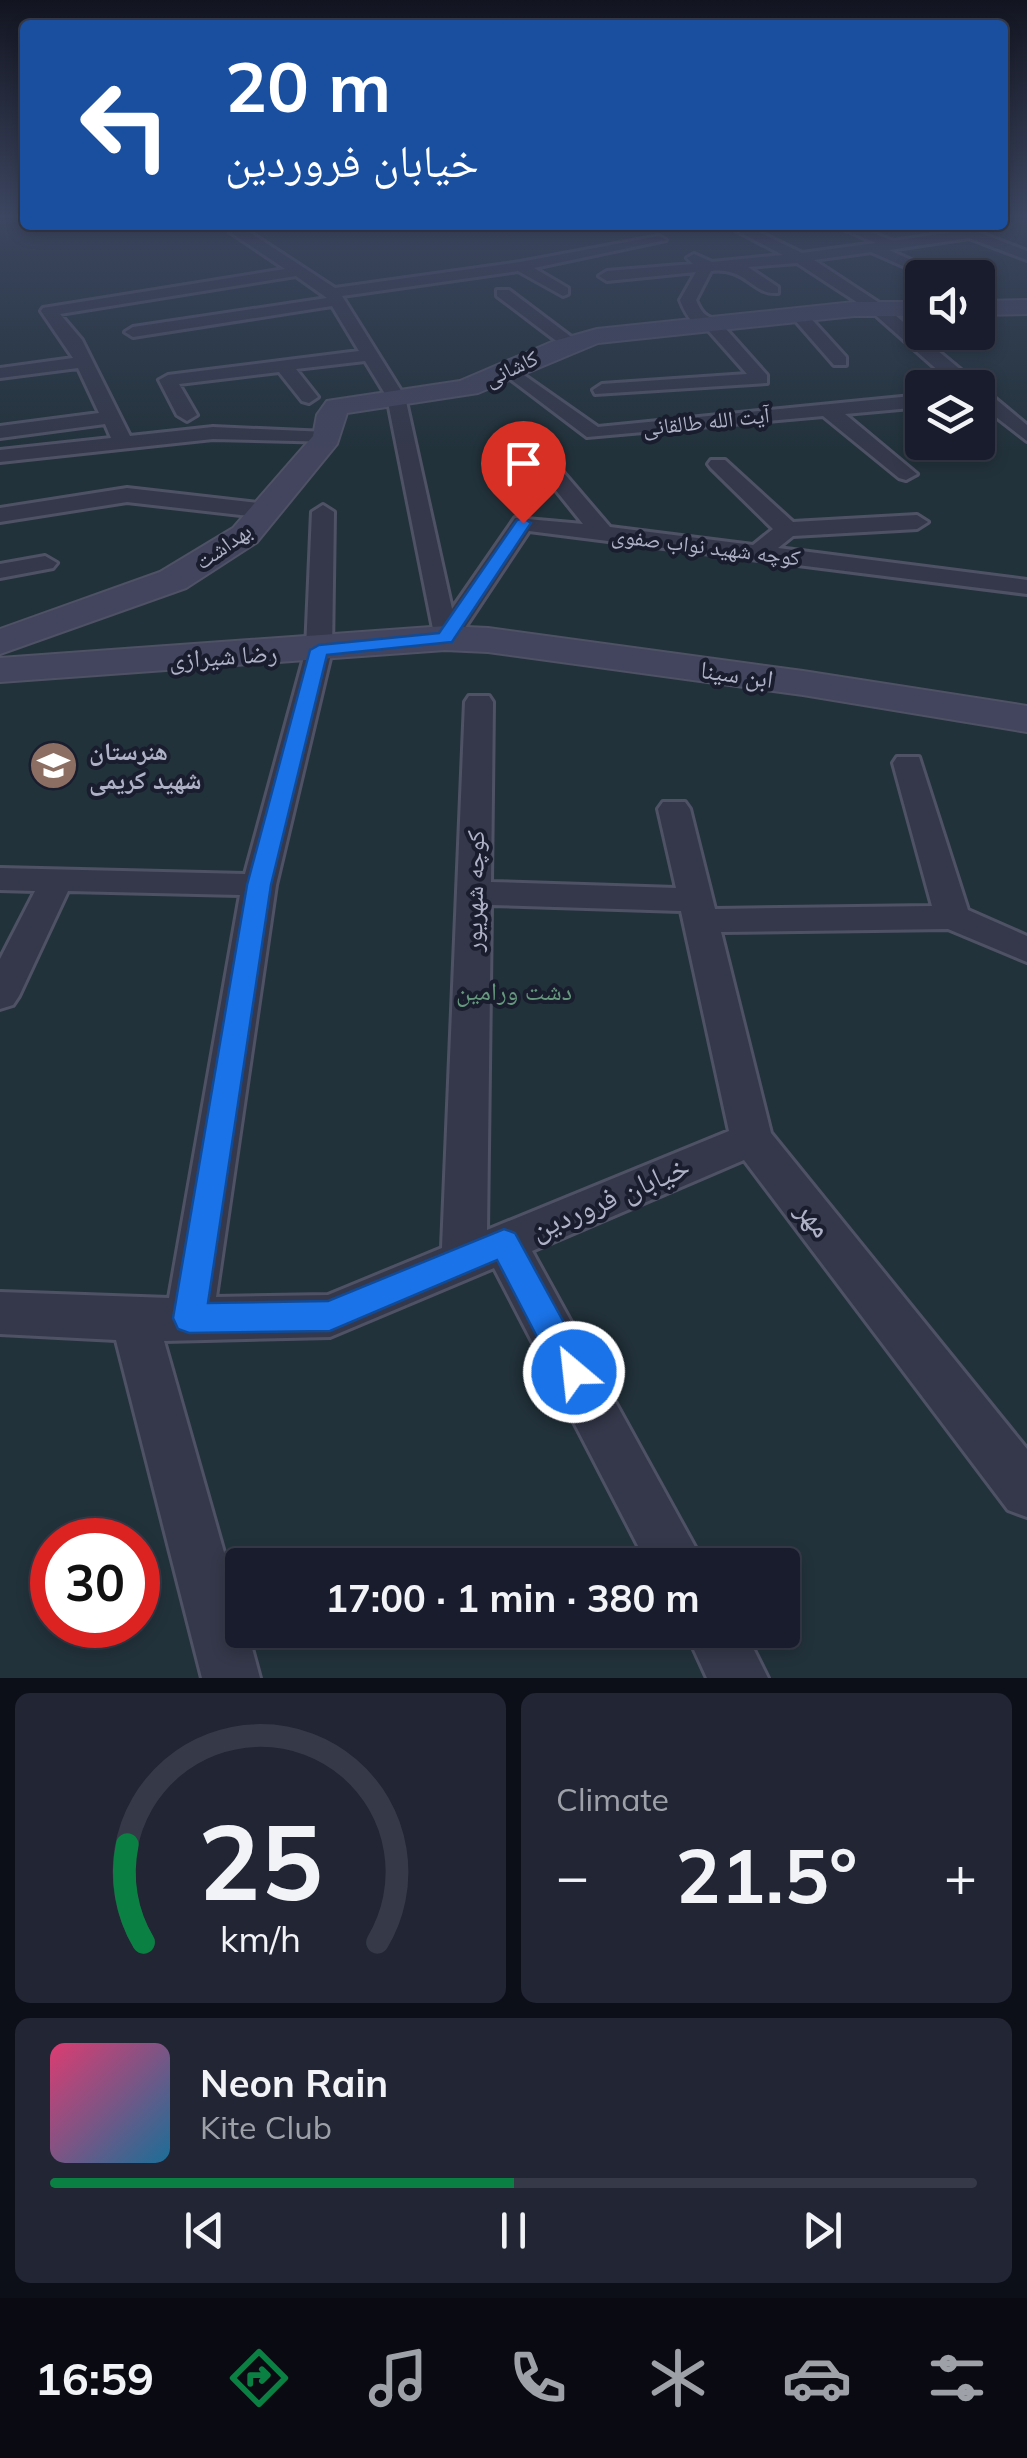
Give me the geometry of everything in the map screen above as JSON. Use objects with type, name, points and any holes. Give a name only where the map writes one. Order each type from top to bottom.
[{"type":"street","points":[[125,445],[73,340],[49,311],[156,294]]},
{"type":"street","points":[[330,294],[396,397],[445,638]]},
{"type":"street","points":[[133,332],[349,294]]},
{"type":"street","points":[[505,294],[569,342]]},
{"type":"street","points":[[602,390],[761,379],[750,362],[693,312],[688,300],[691,294]]},
{"type":"street","points":[[856,294],[948,370]]},
{"type":"street","points":[[995,308],[1027,308]]},
{"type":"street","name":"کاشانی","points":[[396,397],[465,388],[569,342],[799,314],[905,309]]},
{"type":"street","points":[[799,314],[840,360]]},
{"type":"street","points":[[188,415],[163,372],[283,366],[370,355]]},
{"type":"street","points":[[0,373],[84,362]]},
{"type":"street","points":[[283,366],[309,396]]},
{"type":"street","name":"آیت الله طالقانی","points":[[510,370],[594,433],[905,402]]},
{"type":"street","points":[[682,385],[708,421]]},
{"type":"street","name":"بهداشت","points":[[0,642],[173,580],[245,536],[327,438],[330,415],[337,407],[396,397]]},
{"type":"street","points":[[825,408],[906,474]]},
{"type":"street","points":[[995,410],[1027,436]]},
{"type":"street","points":[[0,432],[111,417]]},
{"type":"street","points":[[0,456],[213,433],[327,438]]},
{"type":"street","points":[[532,448],[603,533]]},
{"type":"street","points":[[718,464],[786,528]]},
{"type":"street","points":[[0,515],[128,495],[266,511]]},
{"type":"street","points":[[189,1318],[259,885],[319,650],[323,512]]},
{"type":"street","points":[[758,553],[786,528],[917,522]]},
{"type":"street","name":"کوچه شهید نواب صفوی","points":[[445,638],[523,523],[1027,586]]},
{"type":"street","points":[[0,572],[45,563]]},
{"type":"street","name":"رضا شیرازی","points":[[0,670],[445,638]]},
{"type":"street","name":"ابن سینا","points":[[445,638],[488,640],[784,680],[1027,719]]},
{"type":"street","name":"کوچه شهریور","points":[[478,702],[474,893],[484,1251]]},
{"type":"street","points":[[908,763],[952,917]]},
{"type":"street","name":"مهر","points":[[674,808],[752,1139],[1027,1492]]},
{"type":"street","points":[[0,879],[259,885]]},
{"type":"street","points":[[0,996],[57,880]]},
{"type":"street","points":[[474,893],[697,911],[952,917],[1027,950]]},
{"type":"street","name":"خیابان فروردین","points":[[0,1313],[134,1319],[330,1316],[752,1139]]},
{"type":"street","points":[[484,1251],[667,1548]]},
{"type":"street","points":[[134,1319],[231,1678]]},
{"type":"street","points":[[722,1648],[738,1678]]},
{"type":"green space","name":"دشت ورامین","points":[[0,294],[905,294],[905,350],[995,350],[995,294],[1027,294],[1027,1678],[0,1678]]},
{"type":"place","name":"هنرستان شهید کریمی","points":[[54,765]]},
{"type":"route","points":[[523,523],[445,638],[319,650],[259,885],[189,1318],[330,1316],[504,1242],[574,1372]]}]
